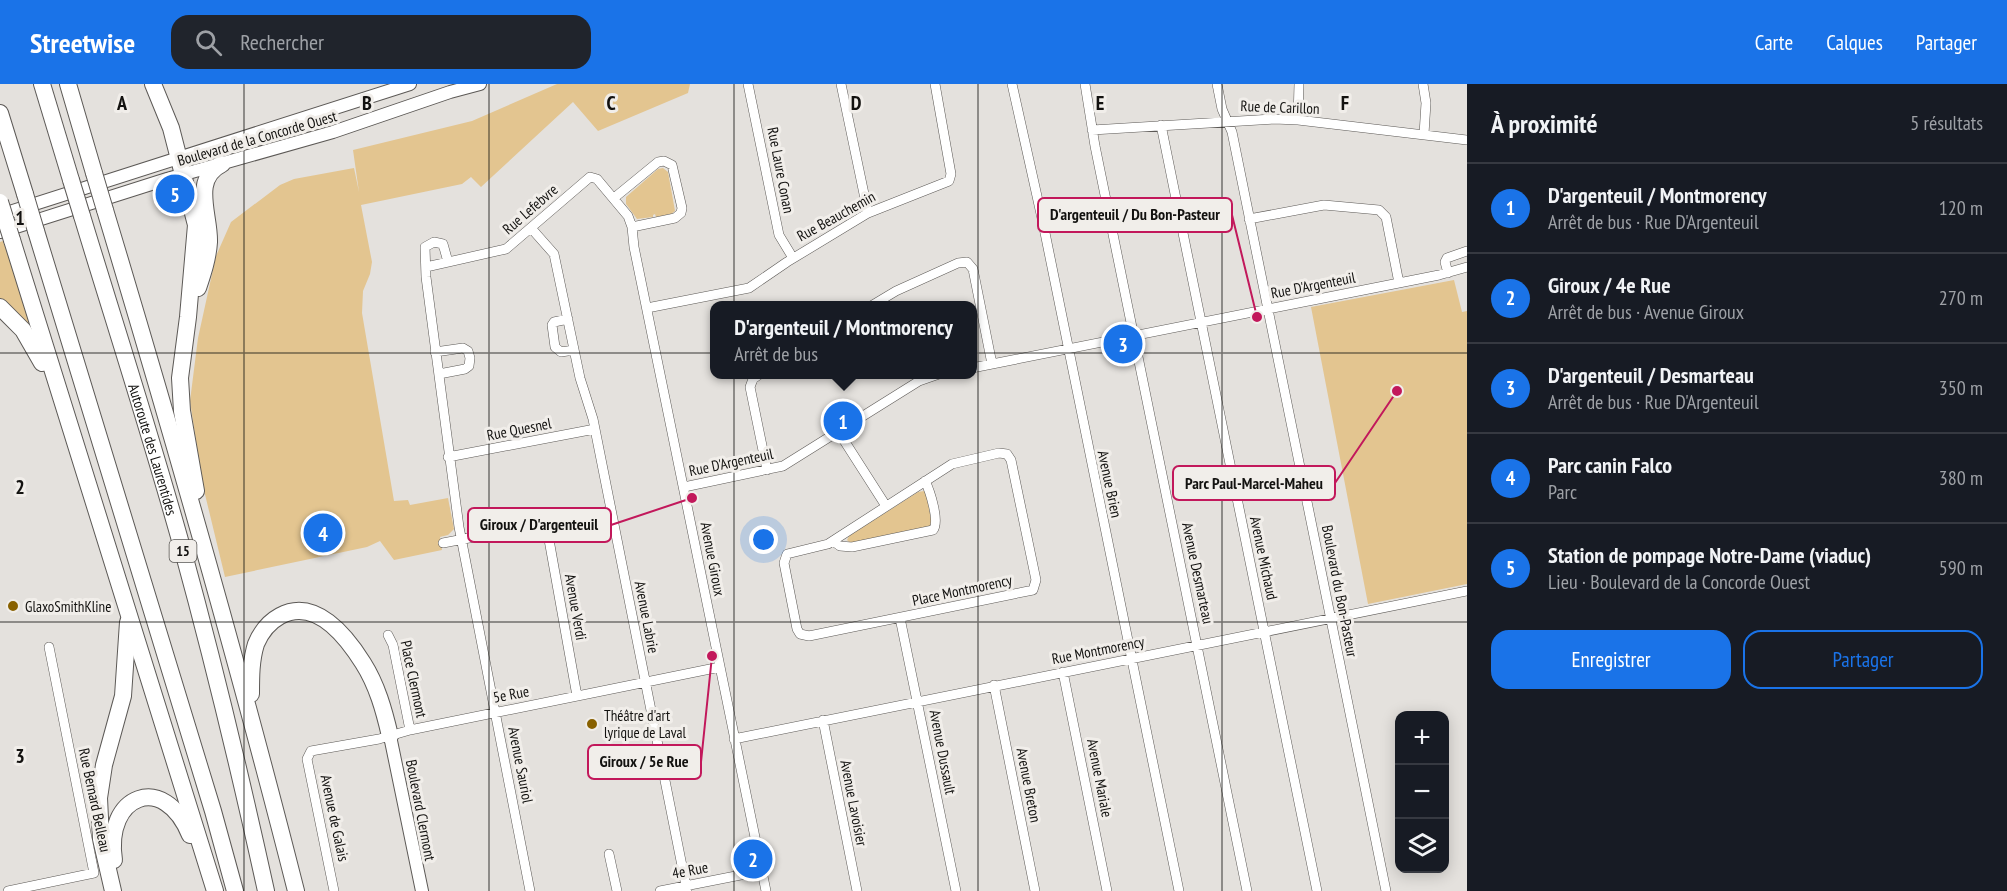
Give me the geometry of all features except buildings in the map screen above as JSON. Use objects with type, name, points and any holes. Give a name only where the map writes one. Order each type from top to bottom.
[{"type":"highway","name":"Autoroute des Laurentides","points":[[42,84],[70,186],[193,586],[229,726],[266,891]]},
{"type":"highway","points":[[68,84],[204,546],[251,713],[296,891]]},
{"type":"highway","points":[[153,84],[168,118],[180,158],[196,230],[188,317],[181,359],[181,402],[193,465],[204,546]]},
{"type":"highway","points":[[0,113],[213,811],[235,891]]},
{"type":"highway","points":[[188,317],[208,250],[209,228],[204,183],[211,171],[222,164]]},
{"type":"highway","points":[[0,202],[6,236],[66,413],[214,891]]},
{"type":"highway","points":[[0,307],[17,323],[34,347],[66,413]]},
{"type":"highway","points":[[251,713],[252,662],[260,635],[269,623],[280,616],[295,611],[307,612],[320,616],[332,625],[364,664],[378,693],[390,736]]},
{"type":"highway","points":[[113,891],[101,839],[99,798],[104,765],[124,688],[129,613]]},
{"type":"highway","points":[[118,891],[113,844],[116,820],[130,803],[149,798],[164,801],[181,816],[214,891]]},
{"type":"street","name":"Boulevard de la Concorde Ouest","points":[[0,215],[70,186],[180,158],[410,84]]},
{"type":"street","name":"Rue Laure Conan","points":[[748,84],[779,235],[793,258]]},
{"type":"street","points":[[841,84],[868,213]]},
{"type":"street","name":"Rue Beauchemin","points":[[647,308],[744,290],[868,213],[950,179],[934,84]]},
{"type":"street","name":"Avenue Brien","points":[[1012,84],[1043,223],[1179,891]]},
{"type":"street","name":"Avenue Desmarteau","points":[[1085,84],[1092,130],[1247,891]]},
{"type":"street","points":[[1217,84],[1222,110],[1227,121]]},
{"type":"street","points":[[1298,120],[1299,84]]},
{"type":"street","points":[[1423,84],[1426,103],[1424,135]]},
{"type":"street","name":"Boulevard de la Concorde Ouest","points":[[6,236],[184,175],[333,132],[449,88],[472,85]]},
{"type":"street","name":"Rue de Carillon","points":[[1092,130],[1265,119],[1298,120],[1467,140]]},
{"type":"street","name":"Boulevard du Bon-Pasteur","points":[[1227,121],[1232,132],[1386,891]]},
{"type":"street","name":"Avenue Michaud","points":[[1161,125],[1317,891]]},
{"type":"street","points":[[614,198],[658,162],[664,160],[672,165],[682,208],[680,215],[632,227]]},
{"type":"street","name":"Avenue Giroux","points":[[592,177],[597,179],[614,198],[628,216],[632,227],[634,247],[765,891]]},
{"type":"street","name":"Rue Lefebvre","points":[[426,267],[506,249],[586,179],[592,177]]},
{"type":"street","points":[[1249,219],[1324,206],[1379,210],[1387,220],[1398,283]]},
{"type":"street","name":"Avenue Labrie","points":[[531,228],[554,254],[574,350],[595,429],[687,888]]},
{"type":"street","points":[[448,262],[443,244],[430,243],[424,250],[448,457],[461,539]]},
{"type":"street","points":[[1448,273],[1445,262],[1447,258],[1467,251]]},
{"type":"street","points":[[879,301],[903,287],[958,263],[968,262],[973,269],[992,364]]},
{"type":"street","name":"Rue D'Argenteuil","points":[[977,367],[1448,273],[1467,267]]},
{"type":"street","points":[[568,319],[554,322],[552,325],[555,347],[561,352],[574,350]]},
{"type":"street","points":[[435,352],[463,348],[468,351],[470,358],[469,366],[465,369],[439,374]]},
{"type":"street","points":[[755,379],[750,387],[767,470]]},
{"type":"street","name":"Rue D'Argenteuil","points":[[684,487],[783,466],[918,381],[925,379]]},
{"type":"street","name":"Rue Quesnel","points":[[448,457],[595,429]]},
{"type":"street","points":[[838,431],[886,506]]},
{"type":"street","name":"Place Montmorency","points":[[999,453],[1008,454],[1036,585],[1029,592],[809,636],[800,634],[797,629],[785,557],[790,552],[826,545],[925,481],[948,466],[963,460],[999,453]]},
{"type":"street","name":"Place Montmorency","points":[[833,541],[836,545],[849,547],[934,529],[936,523],[925,481]]},
{"type":"street","points":[[443,543],[610,511]]},
{"type":"street","name":"Avenue Verdi","points":[[546,523],[577,696]]},
{"type":"street","name":"Avenue Sauriol","points":[[461,539],[530,891]]},
{"type":"street","name":"Rue Montmorency","points":[[734,739],[1467,591]]},
{"type":"street","name":"Avenue Dussault","points":[[900,618],[956,891]]},
{"type":"street","name":"Place Clermont","points":[[388,635],[393,646],[410,730]]},
{"type":"street","name":"Rue Bernard Belleau","points":[[8,891],[94,873],[49,647]]},
{"type":"street","name":"5e Rue","points":[[310,752],[720,667]]},
{"type":"street","name":"Avenue Mariale","points":[[1063,672],[1107,891]]},
{"type":"street","name":"Avenue Breton","points":[[994,686],[1035,891]]},
{"type":"street","name":"Avenue Lavoisier","points":[[822,720],[857,891]]},
{"type":"street","name":"Boulevard Clermont","points":[[390,736],[422,891]]},
{"type":"street","name":"Avenue de Galais","points":[[310,752],[307,759],[334,891]]},
{"type":"street","points":[[609,854],[617,891]]},
{"type":"street","name":"4e Rue","points":[[660,891],[687,888],[761,871]]},
{"type":"shaded area","points":[[557,84],[690,84],[688,93],[598,131],[573,102],[481,187],[471,177],[462,184],[361,205],[372,262],[363,291],[362,313],[394,501],[408,500],[410,505],[448,498],[454,529],[448,535],[440,537],[442,550],[394,560],[380,541],[367,547],[225,577],[202,482],[190,401],[198,338],[216,256],[231,222],[280,185],[294,179],[354,168],[359,192],[353,150],[472,121]]},
{"type":"shaded area","points":[[663,168],[668,172],[675,211],[671,214],[656,217],[655,214],[653,217],[637,219],[626,204],[626,197],[658,169]]},
{"type":"shaded area","points":[[3,241],[36,335],[0,302],[0,242]]},
{"type":"shaded area","points":[[1454,280],[1462,312],[1467,311],[1467,584],[1368,604],[1311,307]]},
{"type":"shaded area","points":[[924,491],[931,526],[852,543],[847,540],[849,536],[918,492]]},
{"type":"place","name":"Station de pompage Notre-Dame (viaduc)","points":[[175,194]]},
{"type":"place","name":"D'argenteuil / Du Bon-Pasteur","points":[[1257,317]]},
{"type":"place","name":"D'argenteuil / Desmarteau","points":[[1123,344]]},
{"type":"place","name":"Parc Paul-Marcel-Maheu","points":[[1397,391]]},
{"type":"place","name":"D'argenteuil / Montmorency","points":[[843,421]]},
{"type":"place","name":"Giroux / D'argenteuil","points":[[692,498]]},
{"type":"place","name":"Parc canin Falco","points":[[323,533]]},
{"type":"place","name":"GlaxoSmithKline","points":[[13,606]]},
{"type":"place","name":"Giroux / 5e Rue","points":[[712,656]]},
{"type":"place","name":"Théâtre d'art lyrique de Laval","points":[[592,724]]},
{"type":"place","name":"Giroux / 4e Rue","points":[[753,859]]}]
